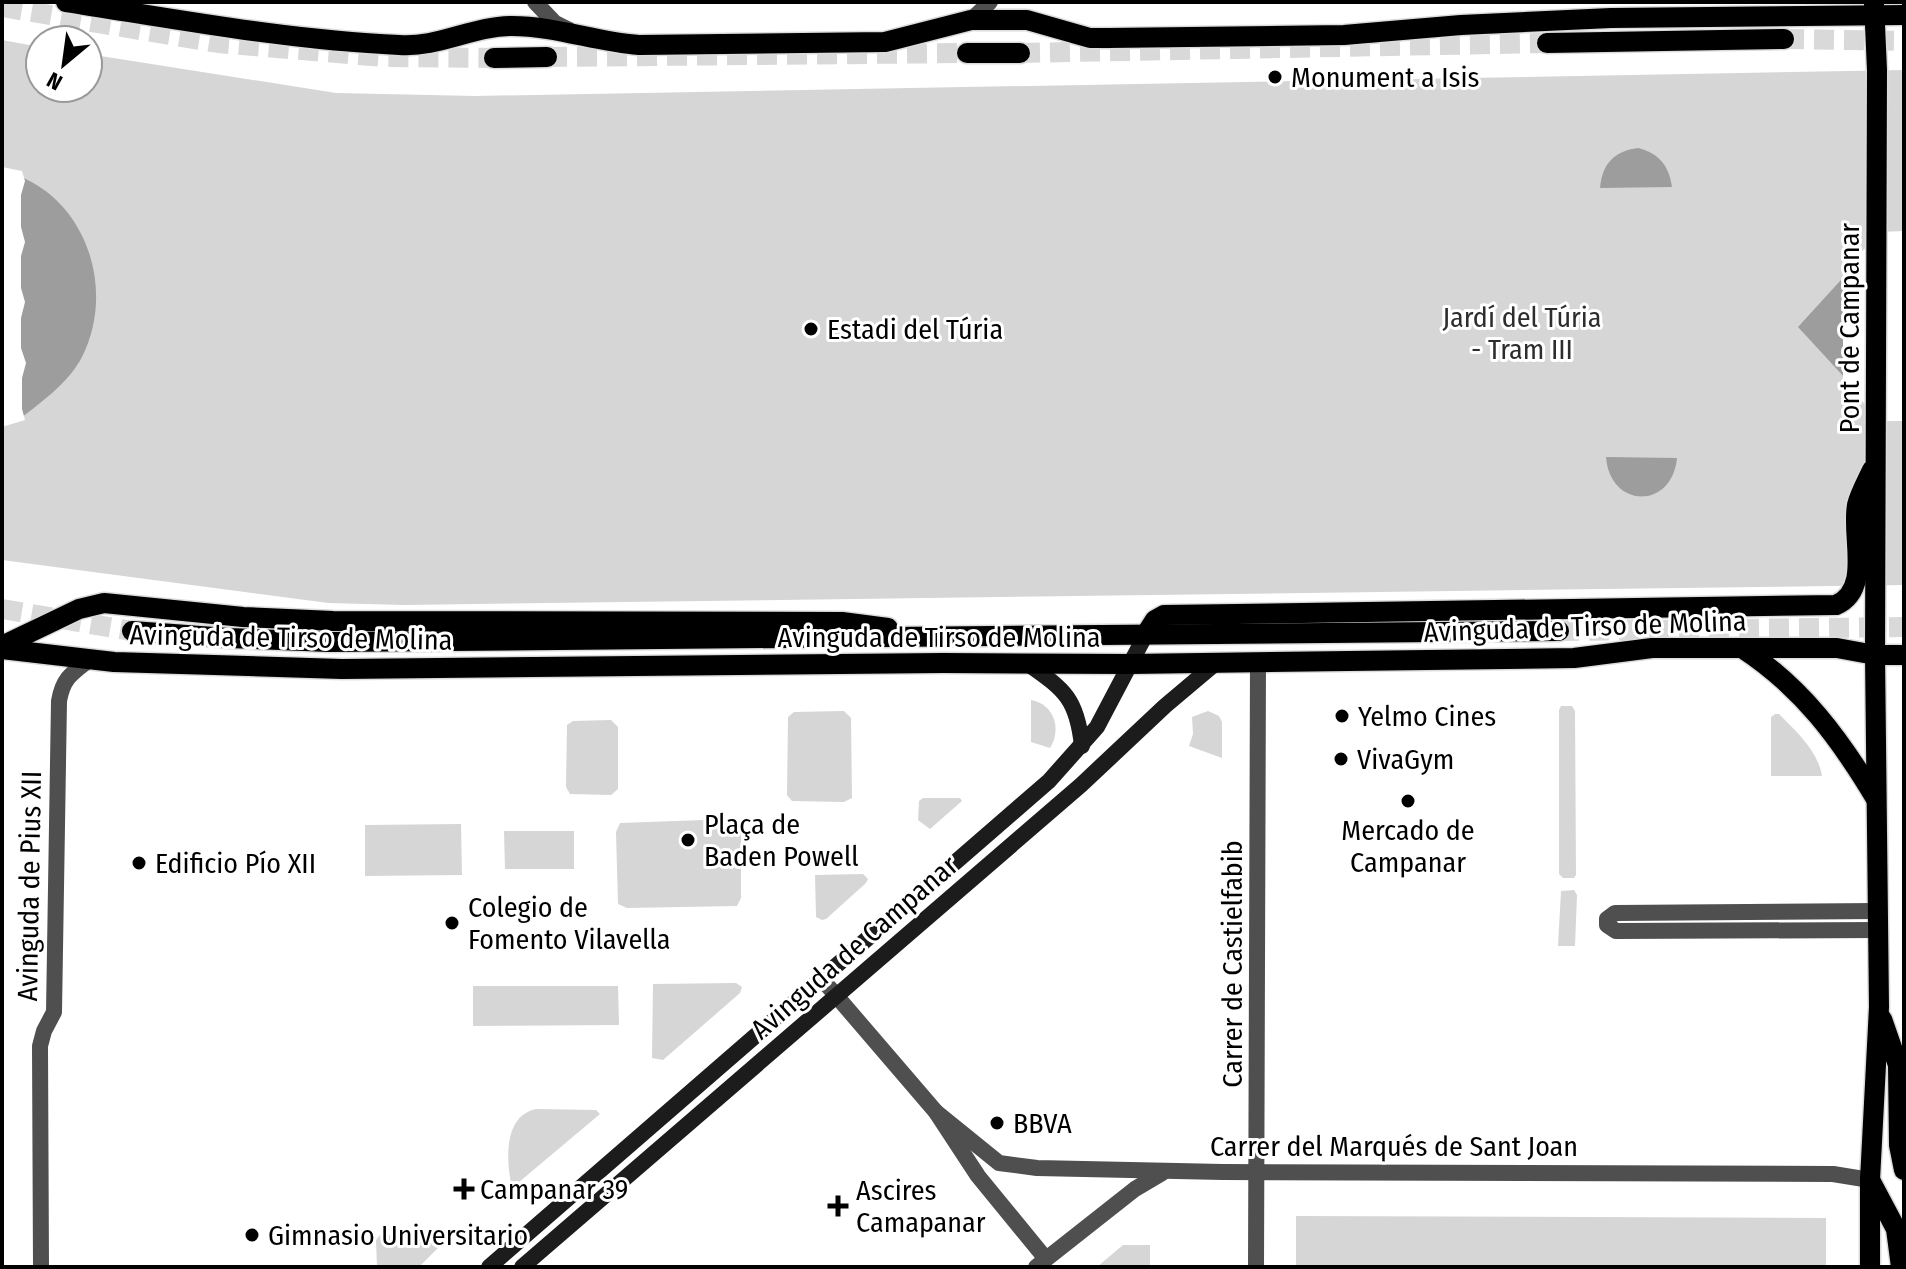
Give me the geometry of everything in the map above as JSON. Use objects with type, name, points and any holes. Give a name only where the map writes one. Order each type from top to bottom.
[{"type":"main road","points":[[66,2],[257,31],[395,45],[424,44],[488,28],[512,26],[555,29],[619,44],[639,45],[885,42],[971,20],[1027,20],[1090,38],[1108,38],[1344,35],[1461,25],[1874,8],[1904,15]]},
{"type":"main road","name":"Pont de Campanar","points":[[1874,8],[1877,70],[1876,458],[1866,585],[1875,655],[1879,1007]]},
{"type":"main road","points":[[1547,43],[1784,39]]},
{"type":"main road","points":[[967,53],[1020,53]]},
{"type":"main road","points":[[494,58],[547,57]]},
{"type":"main road","points":[[1146,634],[1155,620],[1164,615],[1836,605],[1866,585]]},
{"type":"main road","points":[[2,648],[79,609],[115,603],[243,617],[333,621],[842,622],[960,638]]},
{"type":"main road","name":"Avinguda de Tirso de Molina","points":[[132,631],[329,642],[1559,631]]},
{"type":"main road","name":"Avinguda de Campanar","points":[[489,1267],[1049,781],[1097,727],[1146,634]]},
{"type":"main road","points":[[572,641],[943,663]]},
{"type":"main road","name":"Avinguda de Tirso de Molina","points":[[2,648],[89,660],[218,667],[342,669],[1574,658],[1652,648],[1837,648],[1875,655],[1904,655]]},
{"type":"main road","points":[[1742,648],[1796,689],[1845,748],[1877,801]]},
{"type":"main road","name":"Avinguda de Campanar","points":[[522,1267],[1216,663]]},
{"type":"main road","points":[[1028,664],[1054,683],[1071,702],[1079,719],[1082,746]]},
{"type":"main road","points":[[1879,1007],[1898,1065],[1899,1145],[1904,1170]]},
{"type":"main road","points":[[1870,1267],[1870,1180],[1879,1007]]},
{"type":"main road","points":[[1870,1180],[1896,1229],[1901,1267]]},
{"type":"street","points":[[535,2],[555,23],[578,34]]},
{"type":"street","points":[[971,20],[990,2]]},
{"type":"street","name":"Avinguda de Pius XII","points":[[41,1267],[40,1046],[54,1012],[59,701],[62,686],[71,674],[89,660]]},
{"type":"street","name":"Carrer de Castielfabib","points":[[1256,1267],[1258,662]]},
{"type":"street","points":[[1615,913],[1878,921],[1616,931],[1607,925],[1607,919],[1615,913]]},
{"type":"street","name":"Carrer del Marqués de Sant Joan","points":[[821,978],[936,1112],[1041,1263]]},
{"type":"street","name":"Carrer del Marqués de Sant Joan","points":[[936,1112],[999,1163],[1041,1168],[1833,1174],[1870,1180]]},
{"type":"street","points":[[1041,1263],[1135,1189],[1167,1171]]},
{"type":"green space","name":"Jardí del Túria - Tram III","points":[[2,40],[24,44],[24,104],[104,104],[104,57],[336,93],[475,96],[1904,70],[1904,585],[404,605],[328,603],[2,560]]},
{"type":"green space","points":[[1031,700],[1039,702],[1054,718],[1054,741],[1050,748],[1031,742]]},
{"type":"green space","points":[[1561,706],[1572,706],[1575,711],[1574,878],[1563,878],[1559,874]]},
{"type":"green space","points":[[844,711],[851,718],[852,798],[844,802],[792,801],[787,795],[788,717],[794,712]]},
{"type":"green space","points":[[1208,711],[1219,716],[1222,722],[1222,758],[1189,746],[1193,734],[1192,717]]},
{"type":"green space","points":[[1779,714],[1806,742],[1822,776],[1771,776],[1771,717]]},
{"type":"green space","points":[[611,720],[618,727],[618,789],[611,795],[570,794],[566,787],[567,725],[573,721]]},
{"type":"green space","points":[[923,798],[960,798],[962,801],[930,829],[918,820],[919,801]]},
{"type":"green space","points":[[732,819],[740,823],[741,828],[741,898],[737,906],[627,908],[618,904],[616,832],[620,823]]},
{"type":"green space","points":[[461,824],[462,875],[365,876],[365,825]]},
{"type":"green space","points":[[504,831],[574,831],[574,869],[505,869]]},
{"type":"green space","points":[[863,874],[868,879],[866,883],[826,919],[816,917],[815,875]]},
{"type":"green space","points":[[1574,890],[1577,895],[1575,946],[1558,946],[1561,891]]},
{"type":"green space","points":[[736,983],[742,987],[740,993],[663,1060],[652,1058],[653,984]]},
{"type":"green space","points":[[473,986],[618,986],[619,1025],[473,1026]]},
{"type":"green space","points":[[536,1109],[596,1110],[600,1114],[512,1188],[508,1153],[512,1130],[525,1113]]},
{"type":"green space","points":[[1296,1216],[1826,1218],[1826,1267],[1296,1267]]},
{"type":"green space","points":[[380,1235],[444,1236],[447,1239],[419,1267],[377,1267],[376,1240]]},
{"type":"green space","points":[[1123,1245],[1150,1245],[1150,1267],[1097,1267]]},
{"type":"shaded area","points":[[1638,148],[1652,153],[1662,162],[1672,187],[1600,188],[1603,172],[1611,160],[1622,152]]},
{"type":"shaded area","points":[[2,171],[30,181],[54,198],[72,219],[86,244],[94,272],[96,301],[92,329],[82,357],[63,383],[21,418]]},
{"type":"shaded area","points":[[1882,235],[1881,417],[1798,327]]},
{"type":"shaded area","points":[[1606,457],[1677,458],[1673,475],[1664,487],[1653,494],[1641,496],[1629,494],[1618,486],[1610,474]]},
{"type":"pier","points":[[2,167],[22,171],[25,181],[21,195],[21,227],[25,242],[21,256],[21,288],[25,302],[21,318],[21,348],[26,363],[22,378],[25,420],[2,427]]},
{"type":"pier","points":[[1904,231],[1904,421],[1881,421],[1843,381],[1843,272],[1880,232]]},
{"type":"tunnel","points":[[2,7],[218,43],[383,57],[494,58]]},
{"type":"tunnel","points":[[1784,39],[1904,41]]},
{"type":"tunnel","points":[[1020,53],[1547,43]]},
{"type":"tunnel","points":[[547,57],[967,53]]},
{"type":"tunnel","points":[[2,609],[132,631]]},
{"type":"tunnel","points":[[1559,631],[1904,627]]},
{"type":"place","name":"Monument a Isis","points":[[1275,77]]},
{"type":"place","name":"Estadi del Túria","points":[[811,329]]},
{"type":"place","name":"Yelmo Cines","points":[[1342,716]]},
{"type":"place","name":"VivaGym","points":[[1341,759]]},
{"type":"place","name":"Mercado de Campanar","points":[[1408,801]]},
{"type":"place","name":"Plaça de Baden Powell","points":[[688,840]]},
{"type":"place","name":"Edificio Pío XII","points":[[139,863]]},
{"type":"place","name":"Colegio de Fomento Vilavella","points":[[452,923]]},
{"type":"place","name":"BBVA","points":[[997,1123]]},
{"type":"place","name":"Campanar 39","points":[[464,1189]]},
{"type":"place","name":"Ascires Camapanar","points":[[838,1206]]},
{"type":"place","name":"Gimnasio Universitario","points":[[252,1235]]}]
